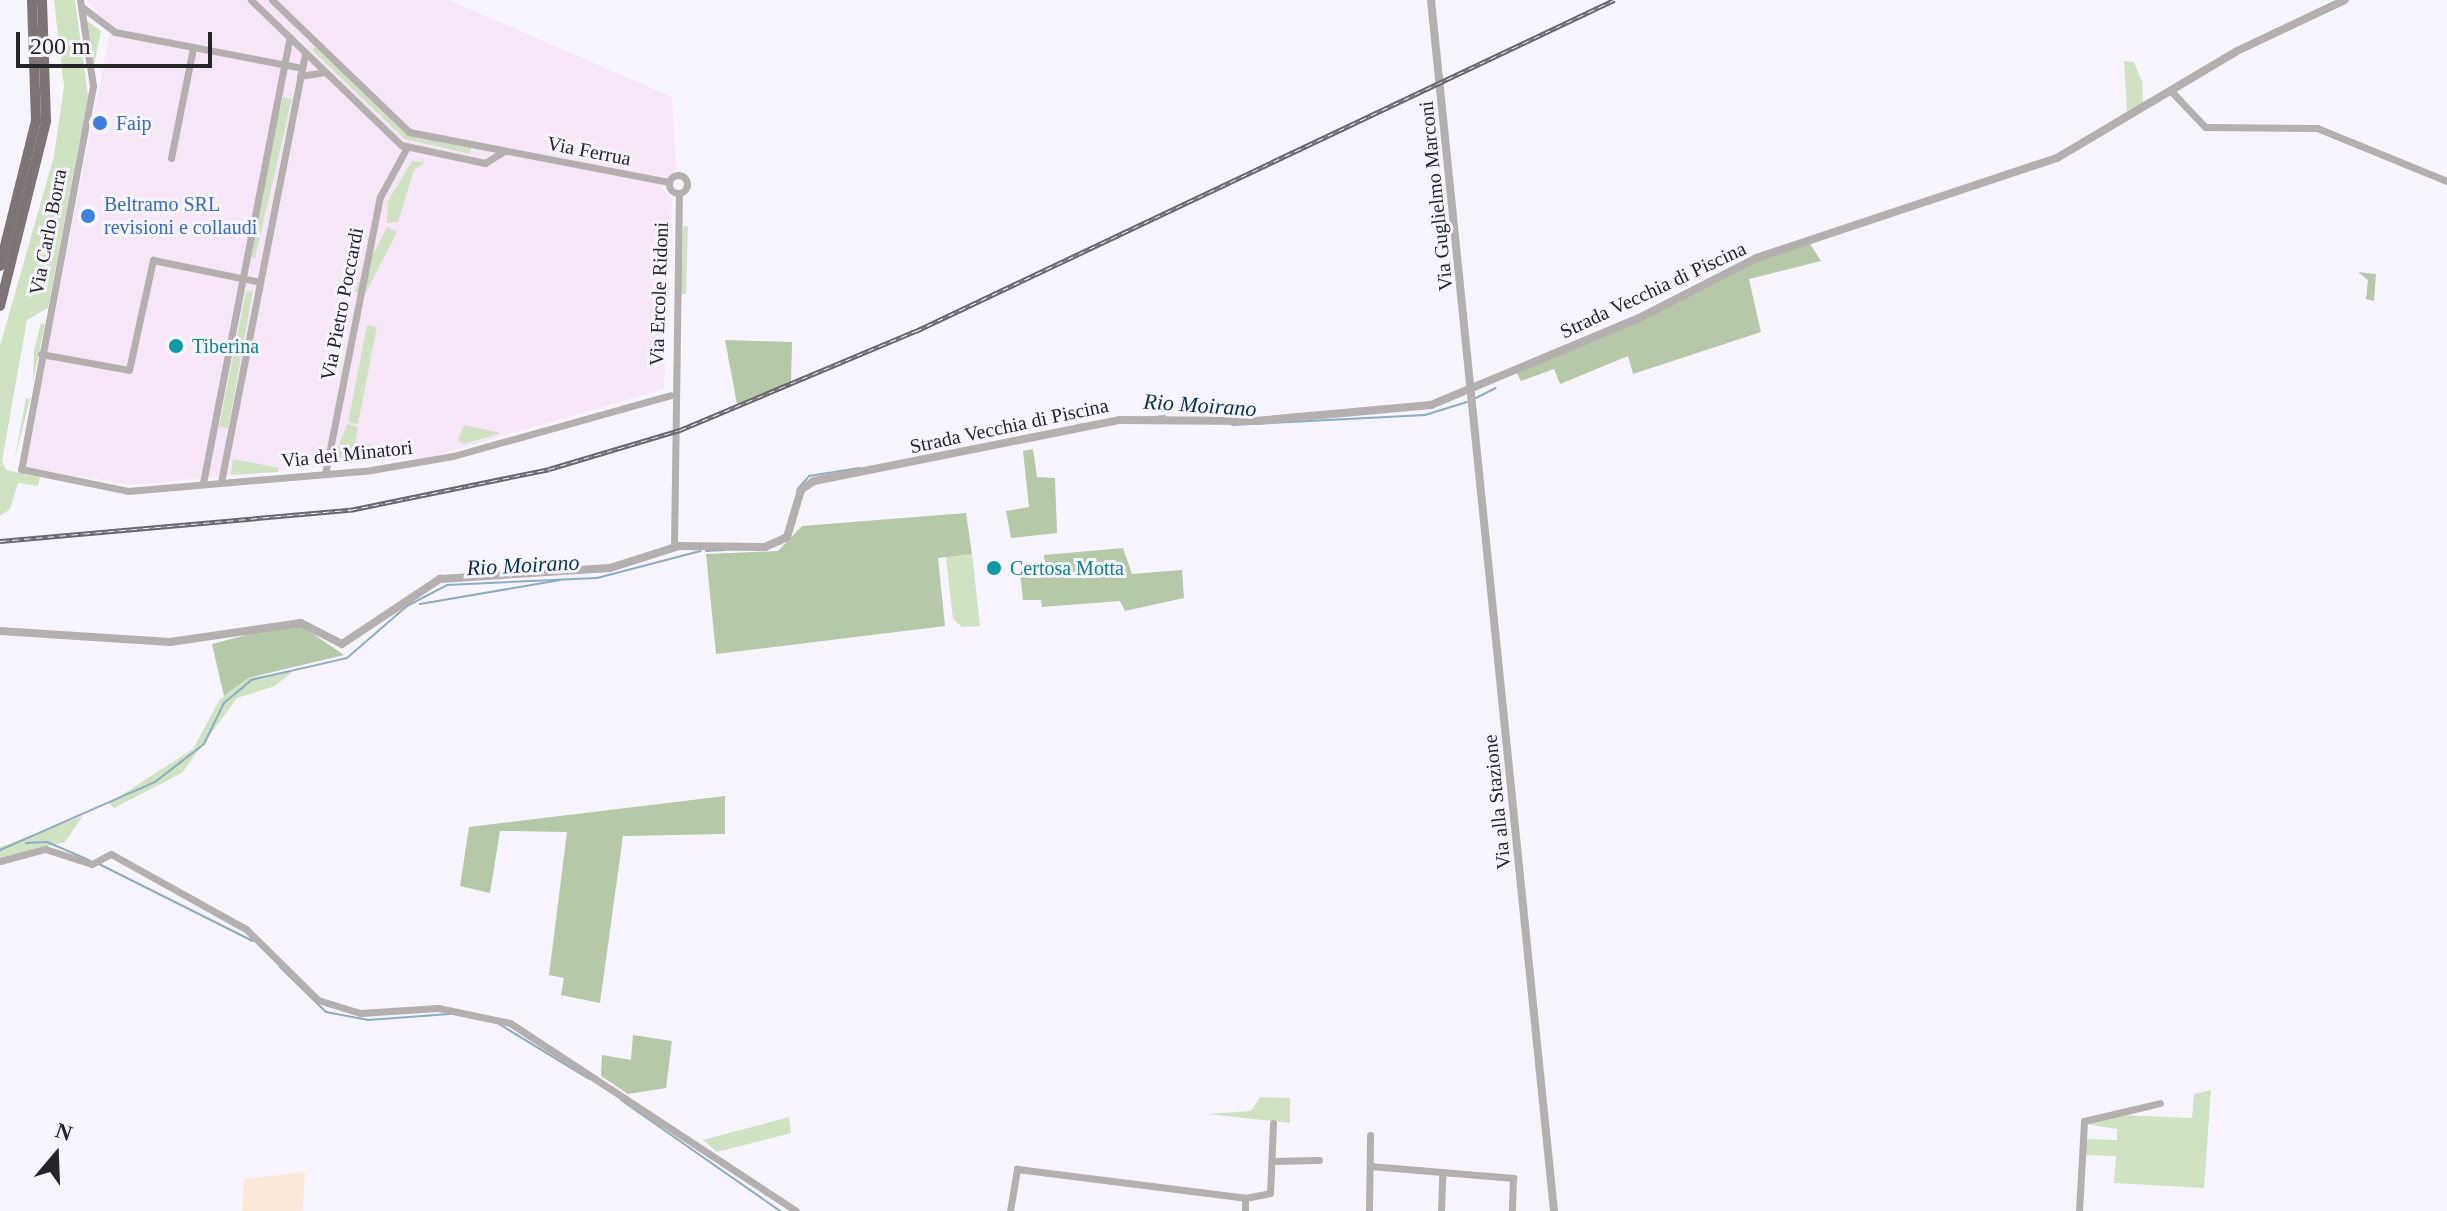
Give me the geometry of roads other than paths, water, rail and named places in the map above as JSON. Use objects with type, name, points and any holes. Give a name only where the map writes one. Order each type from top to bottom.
[{"type":"main road","points":[[0,266],[36,121],[32,0]]},
{"type":"main road","points":[[0,306],[46,121],[42,0]]},
{"type":"street","points":[[251,0],[407,147],[485,163],[504,151]]},
{"type":"street","name":"Via Ferrua","points":[[272,0],[409,132],[668,182]]},
{"type":"street","name":"Via Guglielmo Marconi","points":[[1431,0],[1471,390]]},
{"type":"street","name":"Strada Vecchia di Piscina","points":[[0,631],[170,642],[301,623],[342,644],[440,579],[610,568],[674,547],[765,547],[787,537],[801,490],[814,481],[1093,425],[1166,418],[1237,422],[1389,411],[1471,390],[1756,258],[2057,158],[2237,51],[2345,0]]},
{"type":"street","points":[[80,2],[107,29],[284,65],[301,72],[326,72]]},
{"type":"street","name":"Via Carlo Borra","points":[[21,469],[93,86],[80,2]]},
{"type":"street","points":[[298,46],[308,35]]},
{"type":"street","points":[[203,483],[290,37]]},
{"type":"street","points":[[171,158],[193,48]]},
{"type":"street","points":[[221,482],[305,53]]},
{"type":"street","points":[[2172,92],[2205,127],[2317,128],[2447,181]]},
{"type":"street","name":"Via Pietro Poccardi","points":[[325,474],[380,197],[407,147]]},
{"type":"street","points":[[685,178],[679,194],[668,182],[685,178]]},
{"type":"street","name":"Via Ercole Ridoni","points":[[674,547],[680,430],[671,395],[679,194]]},
{"type":"street","points":[[41,354],[129,370],[153,260],[260,282]]},
{"type":"street","name":"Via alla Stazione","points":[[1471,390],[1554,1211]]},
{"type":"street","name":"Via dei Minatori","points":[[21,469],[128,491],[325,474],[453,456],[671,395]]},
{"type":"street","points":[[208,452],[227,455]]},
{"type":"street","points":[[0,861],[45,849],[95,863],[111,854],[246,929],[318,1000],[360,1013],[438,1008],[510,1023],[796,1211]]},
{"type":"street","points":[[2079,1211],[2084,1121],[2160,1103]]},
{"type":"street","points":[[1010,1211],[1017,1169],[1245,1198],[1269,1196],[1273,1123]]},
{"type":"street","points":[[1369,1211],[1370,1135]]},
{"type":"street","points":[[1272,1161],[1319,1160]]},
{"type":"street","points":[[1370,1166],[1513,1178],[1512,1211]]},
{"type":"street","points":[[1441,1211],[1442,1173]]},
{"type":"street","points":[[1245,1198],[1245,1211]]},
{"type":"waterway","name":"Rio Moirano","points":[[1476,398],[1496,388]]},
{"type":"waterway","name":"Rio Moirano","points":[[1232,425],[1425,415],[1467,402]]},
{"type":"waterway","name":"Rio Moirano","points":[[1077,425],[1165,416]]},
{"type":"waterway","name":"Rio Moirano","points":[[797,490],[809,476],[859,468]]},
{"type":"waterway","points":[[706,551],[725,550]]},
{"type":"waterway","name":"Rio Moirano","points":[[0,850],[155,782],[204,744],[224,703],[251,680],[347,658],[407,606],[447,585],[597,578],[701,551]]},
{"type":"waterway","points":[[420,604],[560,580]]},
{"type":"waterway","points":[[26,843],[47,842],[89,860]]},
{"type":"waterway","points":[[99,864],[253,941]]},
{"type":"waterway","points":[[280,967],[326,1012],[368,1020],[450,1014]]},
{"type":"waterway","points":[[499,1024],[589,1079]]},
{"type":"waterway","points":[[621,1100],[780,1211]]},
{"type":"railway","points":[[0,541],[350,510],[549,469],[680,430],[916,331],[1614,0]]},
{"type":"place","name":"Faip","points":[[100,123]]},
{"type":"place","name":"Beltramo SRL revisioni e collaudi","points":[[88,216]]},
{"type":"place","name":"Tiberina","points":[[176,346]]},
{"type":"place","name":"Certosa Motta","points":[[994,568]]}]
